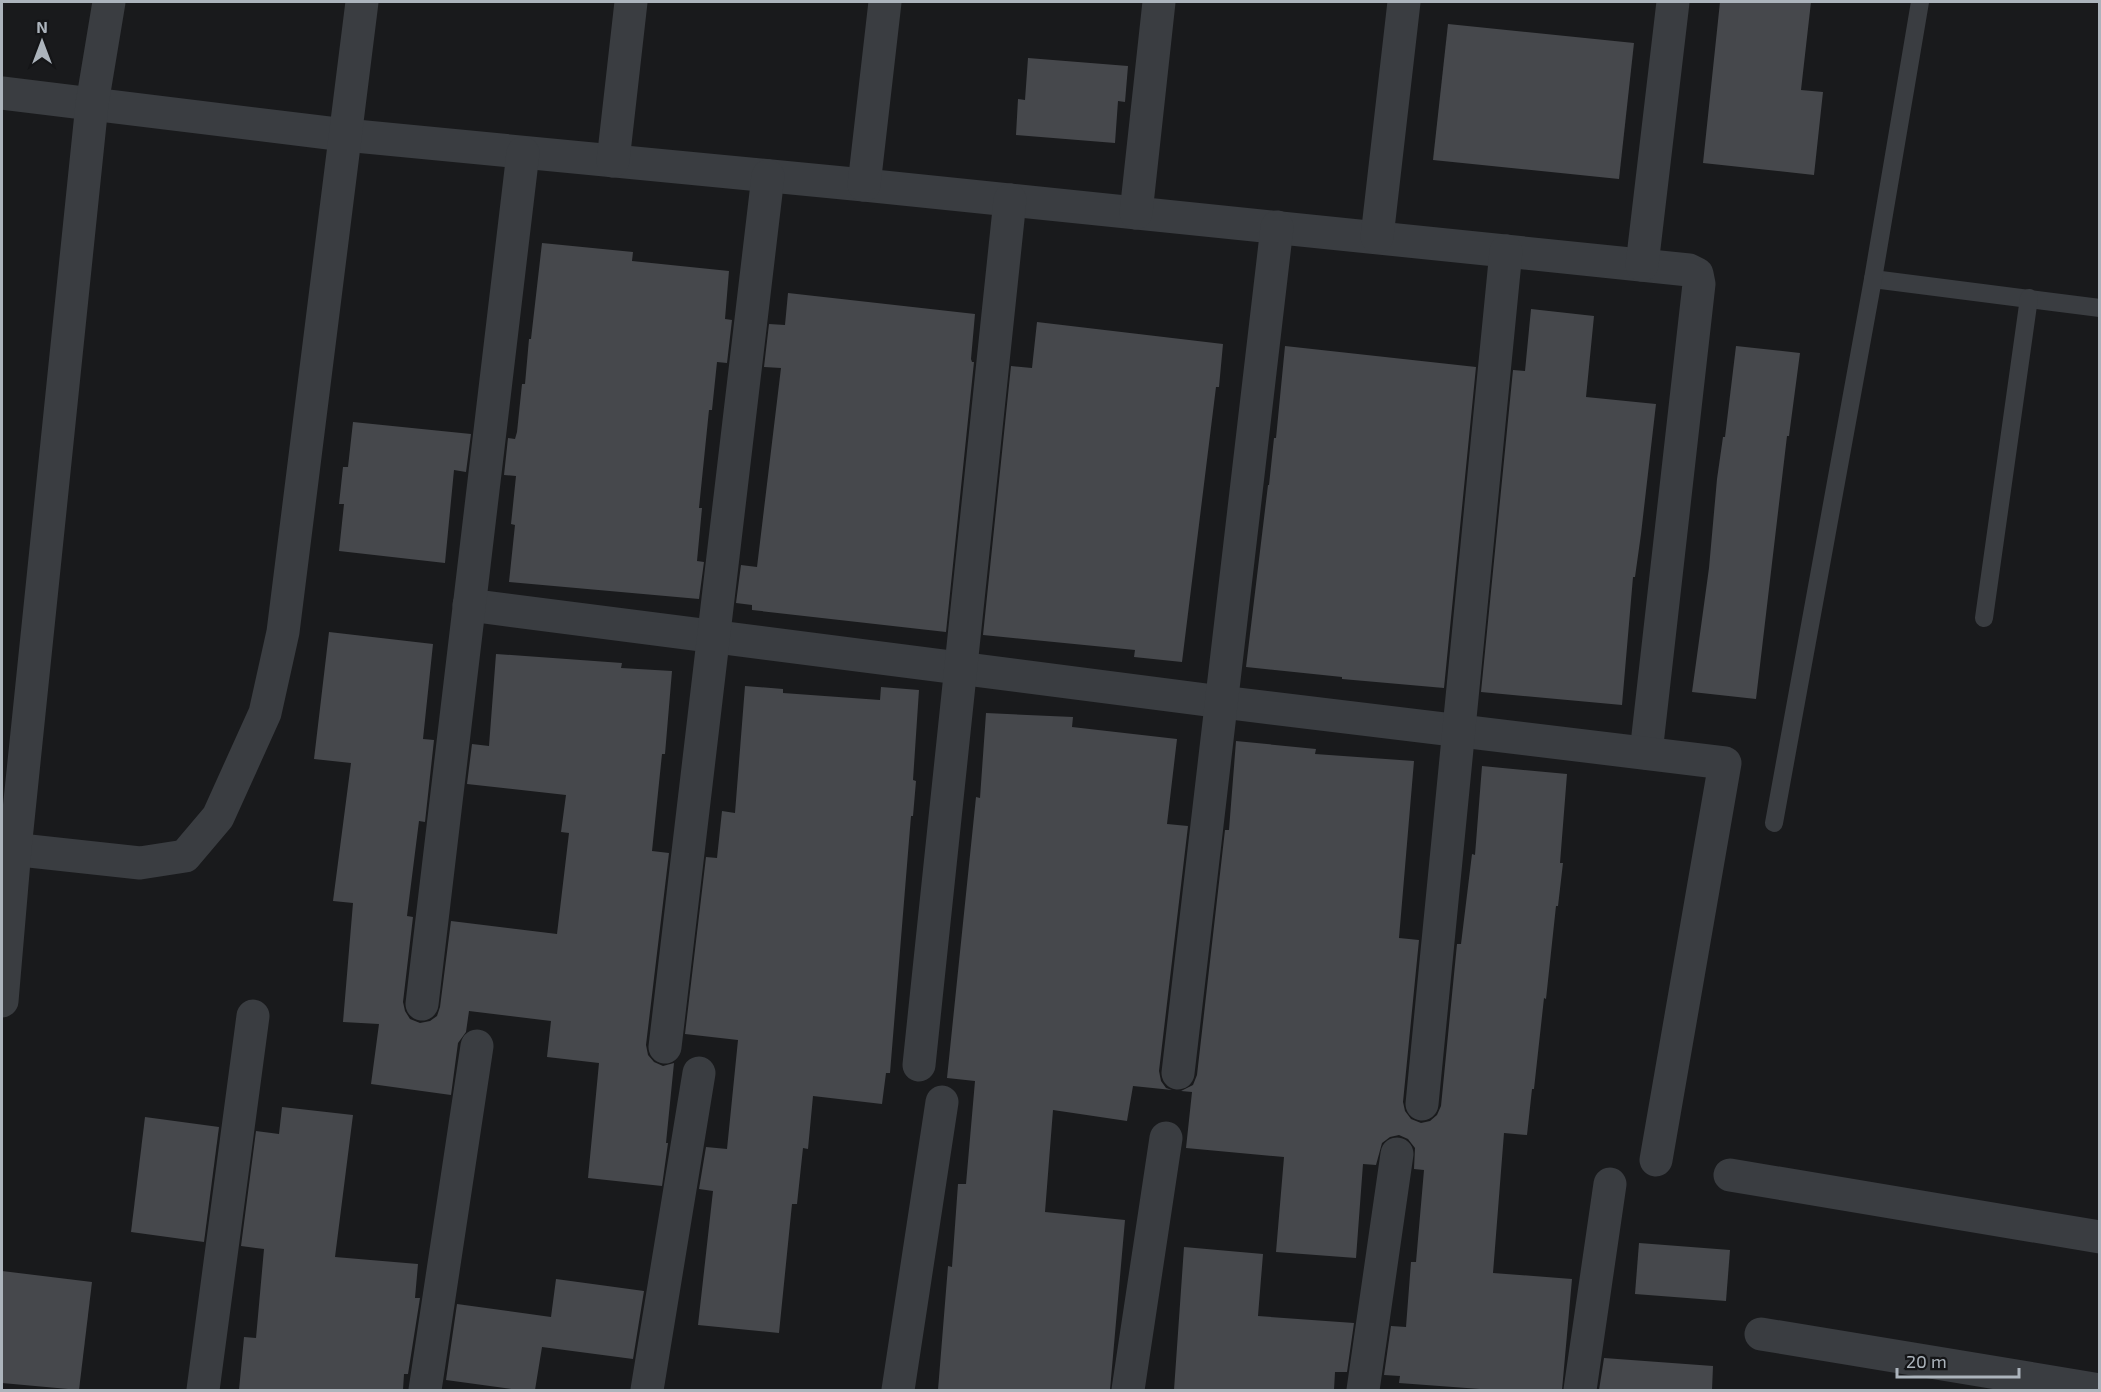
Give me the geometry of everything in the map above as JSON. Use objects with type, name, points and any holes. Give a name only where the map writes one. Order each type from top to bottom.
[{"type":"street","points":[[2,1001],[8,849],[92,104],[109,2]]},
{"type":"street","points":[[8,849],[140,863],[185,856],[218,817],[265,712],[283,632],[362,2]]},
{"type":"street","points":[[613,161],[631,2]]},
{"type":"street","points":[[864,185],[885,2]]},
{"type":"street","points":[[1136,213],[1159,2]]},
{"type":"street","points":[[1377,237],[1404,2]]},
{"type":"street","points":[[1642,266],[1673,2]]},
{"type":"street","points":[[2,93],[345,135],[864,185],[1689,270],[1697,274],[1700,284],[1646,753]]},
{"type":"street","points":[[422,1004],[524,153]]},
{"type":"street","points":[[665,1047],[768,176]]},
{"type":"street","points":[[919,1065],[1010,200]]},
{"type":"street","points":[[1178,1073],[1277,227]]},
{"type":"street","points":[[1422,1104],[1506,251]]},
{"type":"street","points":[[469,605],[1221,702],[1725,763],[1656,1160]]},
{"type":"street","points":[[204,1390],[253,1016]]},
{"type":"street","points":[[425,1390],[477,1046]]},
{"type":"street","points":[[647,1390],[699,1073]]},
{"type":"street","points":[[898,1390],[942,1102]]},
{"type":"street","points":[[1128,1390],[1166,1137]]},
{"type":"street","points":[[1363,1390],[1397,1154]]},
{"type":"street","points":[[1730,1175],[2100,1237]]},
{"type":"street","points":[[1580,1390],[1610,1184]]},
{"type":"street","points":[[1761,1334],[2100,1390]]},
{"type":"lane","points":[[1774,824],[1873,279],[1920,2]]},
{"type":"lane","points":[[1873,279],[2100,308]]},
{"type":"lane","points":[[1984,618],[2029,298]]},
{"type":"building","points":[[1720,2],[1811,2],[1801,90],[1823,92],[1814,175],[1703,163]]},
{"type":"building","points":[[1448,24],[1634,43],[1619,179],[1433,160]]},
{"type":"building","points":[[1028,58],[1128,66],[1125,102],[1118,101],[1115,143],[1016,135],[1018,99],[1025,100]]},
{"type":"building","points":[[542,243],[633,252],[632,261],[729,271],[725,319],[732,320],[727,363],[717,362],[712,410],[709,410],[699,508],[702,508],[697,561],[704,562],[699,599],[509,582],[515,525],[511,524],[516,476],[504,475],[508,438],[515,439],[522,384],[525,384]]},
{"type":"building","points":[[788,293],[975,314],[971,359],[974,362],[946,632],[752,610],[752,605],[736,603],[741,565],[757,567],[781,368],[764,367],[769,324],[785,325]]},
{"type":"building","points":[[1531,309],[1594,316],[1586,397],[1656,404],[1641,534],[1635,577],[1633,577],[1622,705],[1481,692],[1513,370],[1525,371]]},
{"type":"building","points":[[1037,322],[1223,344],[1182,662],[1134,657],[1135,650],[983,635],[1011,366],[1032,368]]},
{"type":"building","points":[[1285,346],[1476,367],[1444,688],[1342,679],[1342,677],[1246,667],[1274,438],[1276,438]]},
{"type":"building","points":[[1736,346],[1800,353],[1789,436],[1787,436],[1756,699],[1692,692],[1709,568],[1717,479],[1723,437],[1725,437]]},
{"type":"building","points":[[353,422],[471,434],[466,472],[454,470],[445,563],[339,551],[344,504],[339,504],[343,467],[348,467]]},
{"type":"building","points":[[329,632],[433,644],[423,739],[434,740],[425,822],[419,821],[407,916],[413,917],[403,1002],[410,1019],[420,1023],[430,1021],[437,1016],[440,1007],[451,921],[557,934],[569,833],[561,832],[566,795],[467,784],[472,744],[489,746],[496,654],[622,663],[621,668],[672,671],[665,754],[662,754],[652,851],[669,853],[646,1045],[648,1055],[654,1062],[663,1066],[674,1063],[662,1186],[588,1178],[599,1063],[547,1057],[551,1021],[469,1011],[466,1032],[458,1043],[451,1095],[371,1084],[379,1024],[343,1022],[353,903],[333,901],[351,763],[314,759]]},
{"type":"building","points":[[745,686],[783,689],[783,693],[880,700],[881,687],[919,690],[913,780],[916,781],[913,816],[911,816],[890,1073],[886,1073],[882,1104],[813,1096],[808,1149],[803,1148],[797,1204],[792,1204],[779,1333],[698,1325],[713,1191],[699,1189],[706,1147],[727,1149],[738,1040],[685,1034],[706,857],[717,858],[722,811],[735,813]]},
{"type":"building","points":[[986,713],[1073,717],[1072,727],[1177,739],[1167,824],[1188,826],[1159,1071],[1161,1081],[1166,1088],[1172,1090],[1133,1086],[1127,1121],[1053,1110],[1045,1212],[1125,1220],[1110,1390],[938,1390],[948,1266],[952,1267],[958,1184],[966,1184],[975,1081],[947,1078],[976,797],[980,798]]},
{"type":"building","points":[[1236,741],[1316,749],[1315,754],[1414,761],[1399,938],[1419,940],[1403,1102],[1405,1111],[1411,1119],[1421,1123],[1430,1121],[1437,1115],[1441,1106],[1457,944],[1461,944],[1472,854],[1475,855],[1482,766],[1567,774],[1560,863],[1563,863],[1534,1089],[1532,1089],[1527,1135],[1504,1133],[1493,1273],[1572,1279],[1562,1390],[1480,1390],[1399,1383],[1400,1376],[1384,1375],[1391,1326],[1406,1327],[1411,1262],[1416,1262],[1424,1170],[1414,1169],[1415,1148],[1408,1139],[1399,1135],[1390,1137],[1382,1143],[1376,1165],[1363,1164],[1356,1258],[1276,1252],[1284,1157],[1186,1148],[1192,1092],[1181,1091],[1193,1085],[1197,1075],[1225,830],[1229,830]]},
{"type":"building","points":[[282,1107],[353,1115],[335,1257],[418,1264],[415,1298],[420,1298],[408,1374],[404,1374],[403,1390],[239,1390],[244,1337],[256,1338],[264,1249],[241,1246],[256,1131],[279,1134]]},
{"type":"building","points":[[145,1117],[219,1127],[204,1242],[131,1232]]},
{"type":"building","points":[[1639,1243],[1730,1250],[1726,1301],[1635,1294]]},
{"type":"building","points":[[1184,1247],[1263,1254],[1258,1316],[1354,1323],[1347,1372],[1335,1372],[1334,1390],[1174,1390]]},
{"type":"building","points":[[2,1271],[92,1282],[79,1390],[2,1383]]},
{"type":"building","points":[[556,1279],[644,1291],[633,1359],[542,1347],[535,1390],[446,1380],[457,1304],[551,1317]]},
{"type":"building","points":[[1604,1358],[1713,1366],[1712,1390],[1599,1390]]}]
